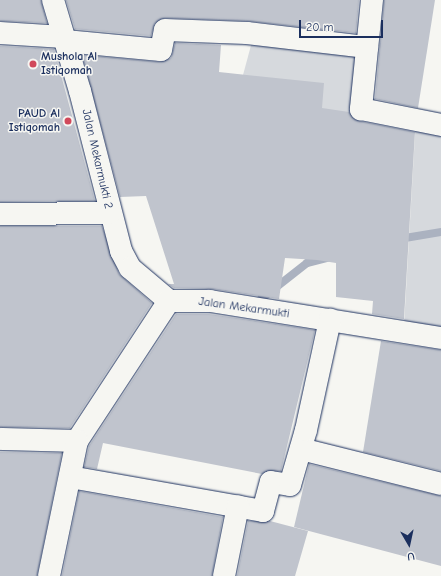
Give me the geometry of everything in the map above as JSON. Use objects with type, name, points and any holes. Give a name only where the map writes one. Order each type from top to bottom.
[{"type":"street","name":"Jalan Mekarmukti 2","points":[[52,0],[64,39],[109,213],[130,268],[169,301]]},
{"type":"street","points":[[372,0],[361,109],[441,125]]},
{"type":"street","points":[[0,33],[161,50],[165,30],[247,33],[367,47]]},
{"type":"street","points":[[0,214],[109,213]]},
{"type":"street","points":[[49,576],[77,441],[169,301]]},
{"type":"street","name":"Jalan Mekarmukti","points":[[169,301],[210,301],[441,338]]},
{"type":"street","points":[[70,477],[264,511],[271,482],[290,485],[301,449],[330,320]]},
{"type":"street","points":[[0,439],[77,441]]},
{"type":"street","points":[[301,449],[441,484]]},
{"type":"street","points":[[224,576],[238,506]]},
{"type":"shaded area","points":[[253,38],[364,50],[351,164],[243,75]]},
{"type":"shaded area","points":[[416,117],[441,122],[441,331],[404,326]]},
{"type":"building","points":[[0,0],[41,0],[47,23],[0,21]]},
{"type":"building","points":[[66,0],[359,0],[356,33],[248,21],[165,18],[155,23],[151,36],[75,29]]},
{"type":"building","points":[[384,0],[435,0],[418,108],[375,99]]},
{"type":"building","points":[[175,43],[221,45],[219,72],[324,83],[322,108],[349,112],[359,121],[415,132],[404,319],[372,314],[373,301],[336,297],[336,263],[317,260],[285,258],[279,299],[212,289],[174,288],[168,284],[174,284],[146,196],[120,197],[82,55],[160,62],[171,58]]},
{"type":"building","points":[[0,46],[54,49],[95,201],[0,202]]},
{"type":"building","points":[[0,226],[102,226],[119,274],[152,303],[70,428],[0,427]]},
{"type":"building","points":[[176,314],[209,314],[315,330],[281,471],[262,474],[103,443],[97,469],[84,467],[89,446]]},
{"type":"building","points":[[381,341],[441,350],[441,471],[363,452]]},
{"type":"building","points":[[0,452],[62,453],[37,576],[0,576]]},
{"type":"building","points":[[309,464],[441,496],[441,566],[294,527]]},
{"type":"building","points":[[79,491],[223,517],[212,576],[62,576]]},
{"type":"building","points":[[248,521],[270,521],[308,531],[295,576],[237,576]]},
{"type":"waterway","points":[[399,239],[441,232]]},
{"type":"waterway","points":[[256,303],[307,263],[327,258]]},
{"type":"place","name":"Mushola Al Istiqomah","points":[[33,64]]},
{"type":"place","name":"PAUD Al Istiqomah","points":[[68,121]]}]
